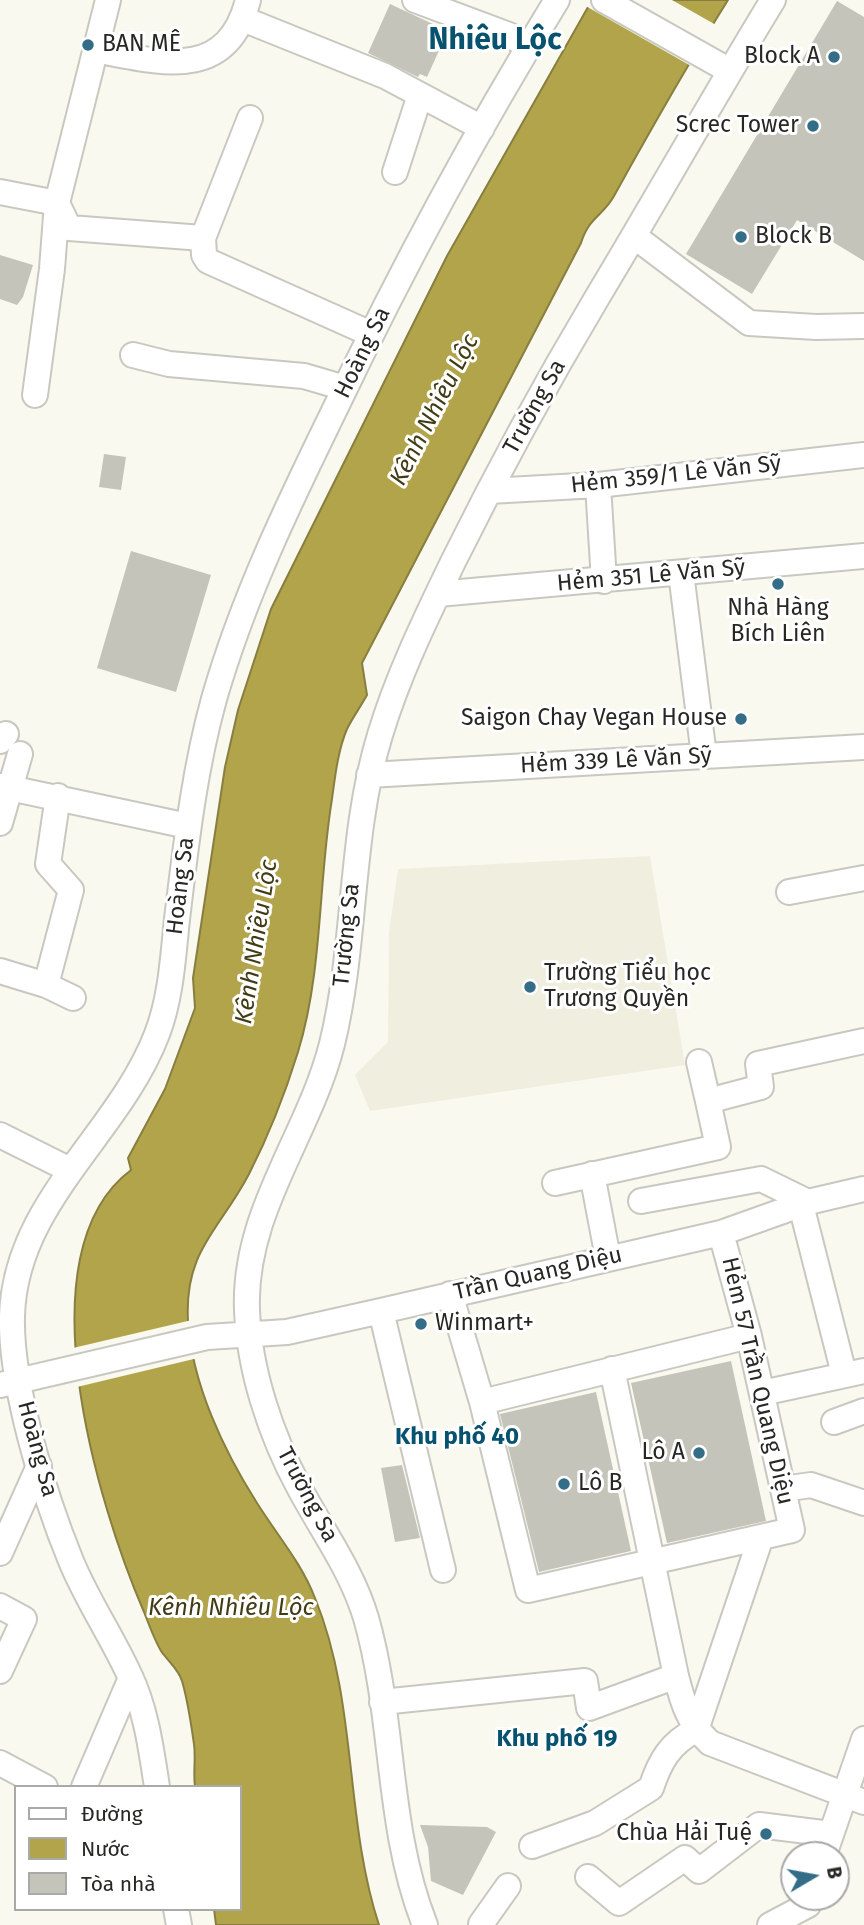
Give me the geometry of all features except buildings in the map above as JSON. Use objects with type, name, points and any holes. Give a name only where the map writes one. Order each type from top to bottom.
[{"type":"street","points":[[35,395],[57,203],[108,0]]},
{"type":"street","points":[[415,0],[509,35],[528,46]]},
{"type":"street","name":"Hoàng Sa","points":[[157,1785],[143,1710],[131,1678],[72,1563],[10,1383],[13,1350],[7,1285],[30,1236],[70,1170],[137,1075],[156,1039],[164,1015],[170,978],[188,826],[199,761],[230,649],[271,540],[370,334],[482,128],[557,0]]},
{"type":"street","points":[[604,0],[705,47]]},
{"type":"street","points":[[639,0],[705,47],[734,64]]},
{"type":"street","name":"Trường Sa","points":[[425,1925],[407,1872],[382,1702],[365,1615],[350,1577],[285,1458],[267,1408],[249,1334],[247,1307],[254,1243],[263,1209],[319,1085],[331,1047],[341,997],[356,850],[369,775],[389,705],[438,594],[538,398],[773,0]]},
{"type":"street","points":[[95,50],[180,64],[210,55],[233,36],[245,10],[385,76],[482,128]]},
{"type":"street","points":[[395,172],[420,95]]},
{"type":"street","points":[[250,118],[203,238],[204,255],[208,261],[370,334]]},
{"type":"street","points":[[0,192],[57,203]]},
{"type":"street","points":[[57,203],[69,228],[203,238]]},
{"type":"street","points":[[634,236],[749,323],[864,326]]},
{"type":"street","points":[[784,326],[822,312],[864,309]]},
{"type":"street","points":[[133,355],[169,364],[304,376],[345,388]]},
{"type":"street","name":"Hẻm 359/1 Lê Văn Sỹ","points":[[489,491],[598,485],[864,455]]},
{"type":"street","points":[[598,485],[604,581]]},
{"type":"street","name":"Hẻm 351 Lê Văn Sỹ","points":[[438,594],[864,556]]},
{"type":"street","points":[[681,573],[704,756]]},
{"type":"street","points":[[0,823],[9,743]]},
{"type":"street","name":"Hẻm 339 Lê Văn Sỹ","points":[[369,775],[864,747]]},
{"type":"street","points":[[5,787],[58,796],[188,826]]},
{"type":"street","points":[[46,985],[71,890],[48,864],[58,796]]},
{"type":"street","points":[[789,892],[864,878]]},
{"type":"street","points":[[0,971],[46,985],[73,998]]},
{"type":"street","points":[[708,1101],[761,1087],[758,1064],[864,1041]]},
{"type":"street","points":[[555,1183],[718,1147],[699,1062]]},
{"type":"street","points":[[0,1135],[70,1170]]},
{"type":"street","points":[[592,1174],[608,1258]]},
{"type":"street","points":[[642,1202],[761,1179],[804,1204],[854,1372],[762,1393]]},
{"type":"street","name":"Trần Quang Diệu","points":[[10,1383],[208,1337],[288,1332],[381,1311],[721,1233],[804,1204],[864,1189]]},
{"type":"street","name":"Hẻm 57 Trần Quang Diệu","points":[[721,1233],[749,1335],[792,1530],[761,1537]]},
{"type":"street","points":[[450,1294],[482,1402],[528,1590],[761,1537]]},
{"type":"street","points":[[381,1311],[443,1570]]},
{"type":"street","points":[[482,1402],[749,1335]]},
{"type":"street","points":[[612,1369],[676,1676],[684,1708],[696,1730],[710,1743],[854,1798]]},
{"type":"street","points":[[834,1422],[864,1411]]},
{"type":"street","points":[[0,1553],[39,1466]]},
{"type":"street","points":[[783,1489],[811,1485],[864,1502]]},
{"type":"street","points":[[532,1846],[595,1823],[651,1788],[660,1762],[679,1738],[696,1730],[761,1537]]},
{"type":"street","points":[[0,1606],[24,1619],[0,1671]]},
{"type":"street","points":[[382,1702],[585,1681],[589,1708],[676,1676]]},
{"type":"street","points":[[86,1785],[131,1678]]},
{"type":"street","points":[[829,1841],[854,1798],[864,1739]]},
{"type":"street","points":[[0,1763],[41,1785]]},
{"type":"street","points":[[588,1878],[619,1903],[685,1857],[699,1871],[760,1825],[814,1841]]},
{"type":"street","points":[[472,1925],[482,1925],[508,1886]]},
{"type":"street","points":[[770,1925],[802,1911]]},
{"type":"shaded area","name":"Trường Tiểu học Trương Quyền","points":[[650,856],[685,1065],[370,1111],[355,1075],[388,1042],[389,932],[398,869]]},
{"type":"water","name":"Kênh Nhiêu Lộc","points":[[592,0],[728,0],[614,196],[584,234],[362,663],[367,695],[347,729],[337,764],[312,990],[298,1052],[276,1114],[249,1174],[206,1242],[192,1276],[188,1297],[188,1321],[203,1393],[222,1439],[245,1483],[303,1572],[329,1638],[345,1719],[360,1844],[379,1925],[216,1925],[214,1911],[242,1911],[242,1785],[195,1785],[194,1744],[181,1677],[154,1637],[107,1511],[91,1448],[79,1383],[74,1319],[80,1259],[98,1209],[131,1170],[128,1158],[165,1089],[195,1008],[193,978],[225,767],[238,710],[271,609],[447,256]]},
{"type":"pier","points":[[587,0],[672,0],[716,25],[691,66],[584,5]]},
{"type":"pier","points":[[192,1320],[198,1358],[77,1387],[73,1348]]},
{"type":"place","name":"BAN MÊ","points":[[88,45]]},
{"type":"place","name":"Block A","points":[[834,57]]},
{"type":"place","name":"Screc Tower","points":[[813,126]]},
{"type":"place","name":"Block B","points":[[741,237]]},
{"type":"place","name":"Nhà Hàng Bích Liên","points":[[778,584]]},
{"type":"place","name":"Saigon Chay Vegan House","points":[[741,719]]},
{"type":"place","name":"Trường Tiểu học Trương Quyền","points":[[530,987]]},
{"type":"place","name":"Winmart+","points":[[421,1324]]},
{"type":"place","name":"Lô A","points":[[699,1453]]},
{"type":"place","name":"Lô B","points":[[564,1484]]},
{"type":"place","name":"Chùa Hải Tuệ","points":[[766,1834]]},
{"type":"district","name":"Nhiêu Lộc","points":[[495,41]]},
{"type":"district","name":"Khu phố 40","points":[[457,1437]]},
{"type":"district","name":"Khu phố 19","points":[[557,1739]]}]
